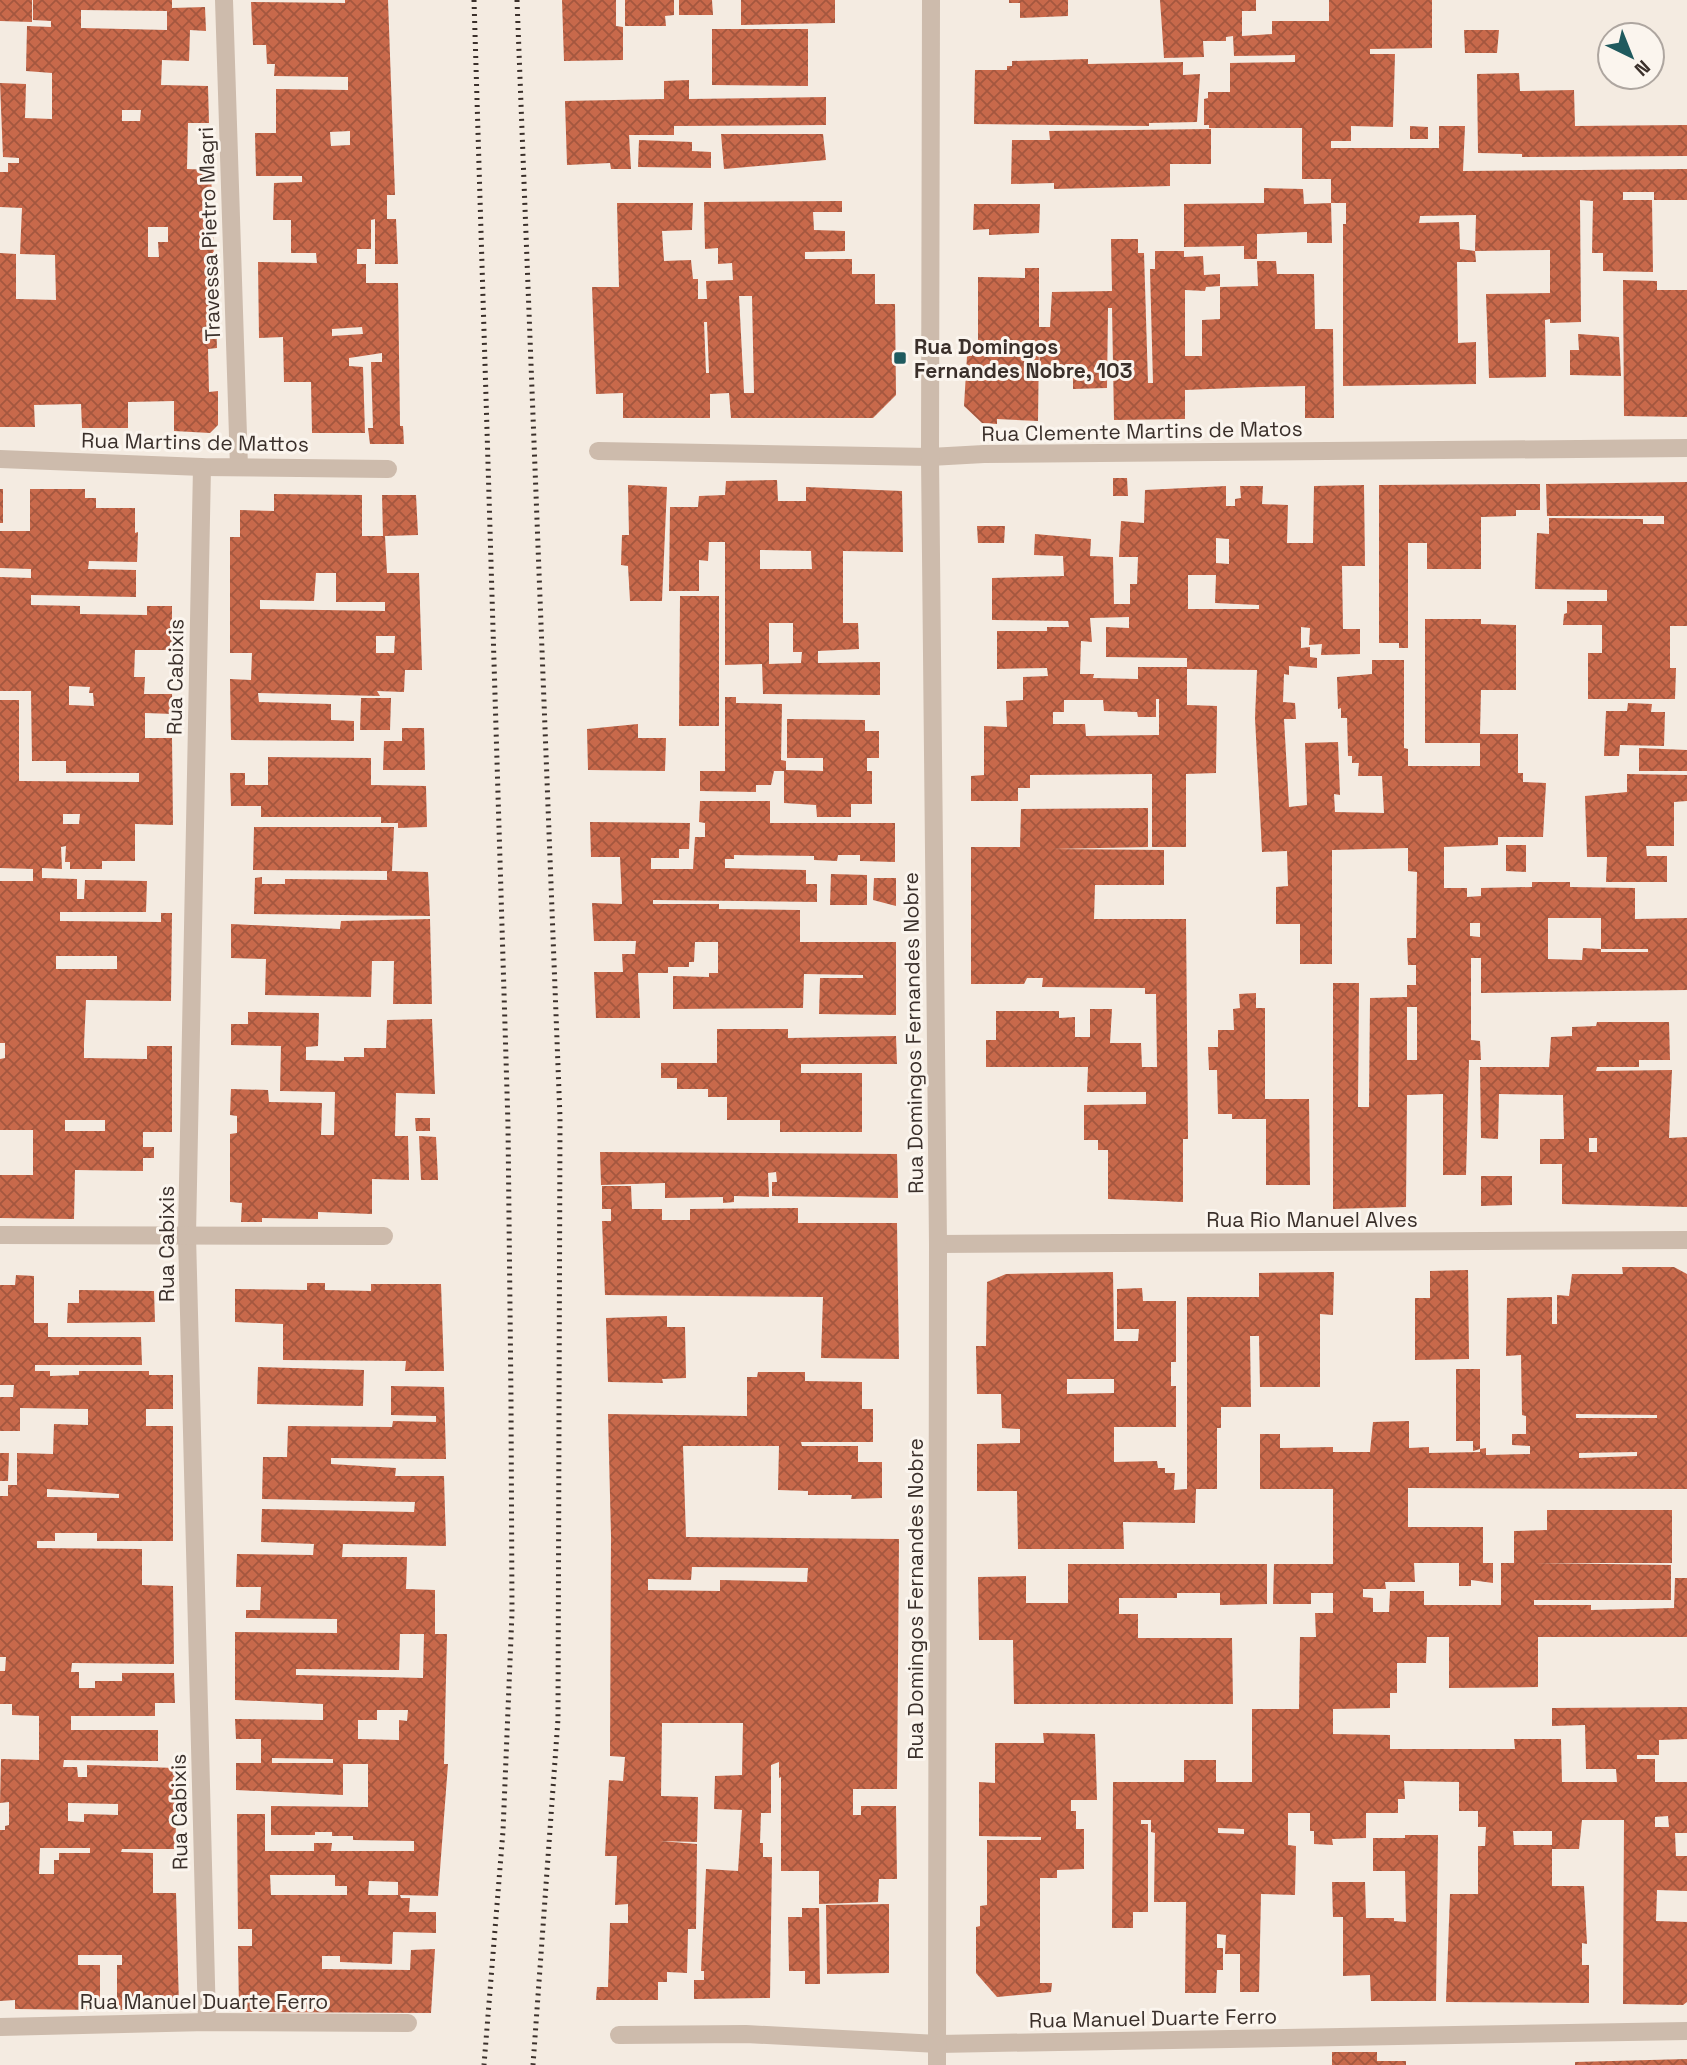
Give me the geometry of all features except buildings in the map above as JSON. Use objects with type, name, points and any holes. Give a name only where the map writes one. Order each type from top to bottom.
[{"type":"street","name":"Travessa Pietro Magri","points":[[224,0],[239,467]]},
{"type":"street","name":"Rua Domingos Fernandes Nobre","points":[[931,0],[930,457],[938,1244],[937,2065]]},
{"type":"street","name":"Rua Clemente Martins de Matos","points":[[598,450],[930,457],[984,454],[1687,448]]},
{"type":"street","name":"Rua Martins de Mattos","points":[[0,459],[202,467],[388,469]]},
{"type":"street","name":"Rua Cabixis","points":[[202,467],[187,1235],[206,2022]]},
{"type":"street","points":[[0,1235],[384,1236]]},
{"type":"street","name":"Rua Rio Manuel Alves","points":[[938,1244],[1687,1240]]},
{"type":"street","name":"Rua Manuel Duarte Ferro","points":[[0,2026],[206,2022],[408,2023]]},
{"type":"street","name":"Rua Manuel Duarte Ferro","points":[[620,2035],[746,2034],[937,2044],[1687,2031]]},
{"type":"railway","points":[[474,0],[508,1125],[511,1400],[512,1613],[503,1831],[484,2065]]},
{"type":"railway","points":[[517,0],[560,1118],[558,1719],[533,2065]]},
{"type":"place","name":"Rua Domingos Fernandes Nobre, 103","points":[[900,358]]}]
